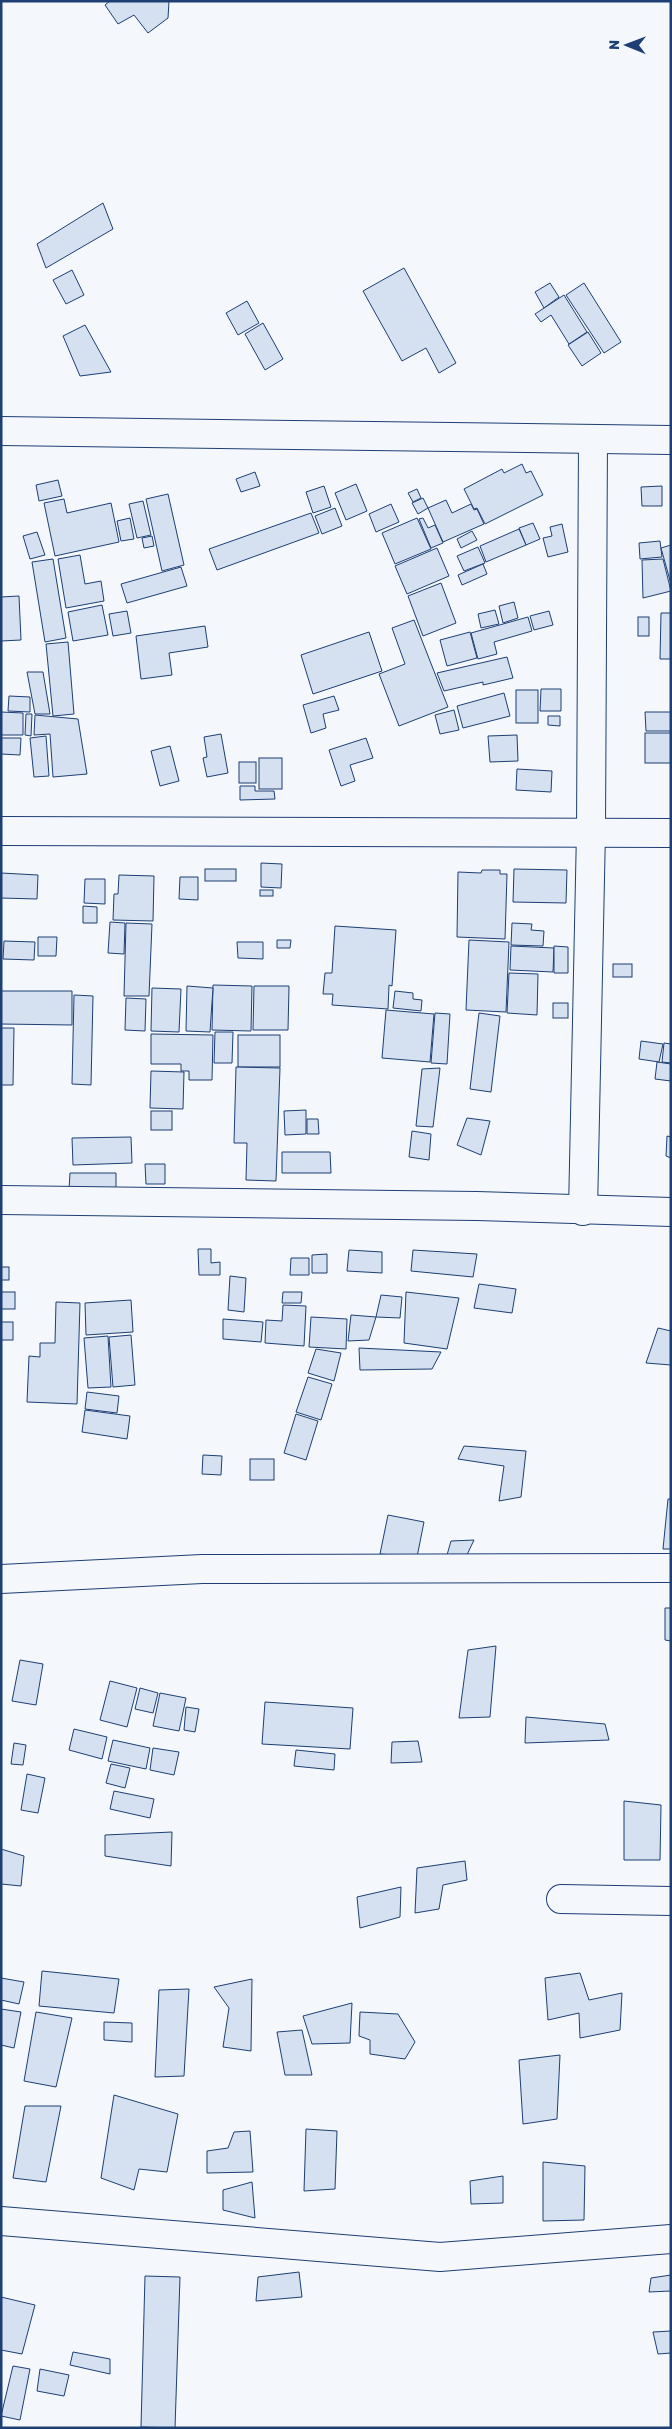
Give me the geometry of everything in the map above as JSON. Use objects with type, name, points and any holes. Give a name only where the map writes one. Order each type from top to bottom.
[{"type":"street","points":[[1,431],[671,440]]},
{"type":"street","points":[[583,1211],[591,832],[593,440]]},
{"type":"street","points":[[1,831],[671,833]]},
{"type":"street","points":[[1,1200],[468,1206],[583,1211],[671,1212]]},
{"type":"street","points":[[1,1580],[202,1570],[671,1568]]},
{"type":"street","points":[[561,1899],[671,1901]]},
{"type":"street","points":[[1,2221],[440,2257],[671,2239]]},
{"type":"building","points":[[110,1],[169,1],[168,18],[148,33],[134,15],[118,24],[105,5]]},
{"type":"building","points":[[103,203],[113,229],[46,268],[37,244]]},
{"type":"building","points":[[404,268],[456,363],[439,373],[426,348],[402,361],[363,291]]},
{"type":"building","points":[[72,270],[84,295],[66,304],[53,280]]},
{"type":"building","points":[[550,283],[559,297],[544,308],[535,292]]},
{"type":"building","points":[[584,283],[621,342],[604,353],[566,295]]},
{"type":"building","points":[[564,295],[587,332],[569,344],[551,315],[541,322],[535,314]]},
{"type":"building","points":[[247,301],[259,323],[238,335],[226,313]]},
{"type":"building","points":[[263,323],[283,359],[265,370],[245,334]]},
{"type":"building","points":[[85,325],[111,372],[80,376],[63,336]]},
{"type":"building","points":[[588,332],[601,353],[582,366],[568,345]]},
{"type":"building","points":[[522,464],[526,473],[531,471],[543,495],[485,524],[477,508],[474,509],[464,489],[502,469],[504,473]]},
{"type":"building","points":[[255,472],[260,486],[241,492],[236,479]]},
{"type":"building","points":[[58,480],[62,496],[39,501],[36,485]]},
{"type":"building","points":[[356,484],[367,511],[346,520],[335,493]]},
{"type":"building","points":[[324,486],[331,507],[313,513],[306,492]]},
{"type":"building","points":[[662,486],[662,506],[642,506],[641,487]]},
{"type":"building","points":[[417,489],[421,498],[413,502],[408,493]]},
{"type":"building","points":[[168,494],[184,565],[162,571],[146,499]]},
{"type":"building","points":[[423,498],[428,508],[418,514],[412,503]]},
{"type":"building","points":[[64,499],[67,513],[111,503],[119,542],[55,556],[44,503]]},
{"type":"building","points":[[446,500],[452,513],[471,504],[474,510],[477,509],[484,524],[443,542],[428,508]]},
{"type":"building","points":[[143,501],[151,535],[137,538],[129,504]]},
{"type":"building","points":[[391,504],[399,522],[376,532],[369,514]]},
{"type":"building","points":[[335,508],[342,526],[322,534],[315,516]]},
{"type":"building","points":[[311,513],[319,533],[217,570],[209,549]]},
{"type":"building","points":[[130,518],[134,539],[121,541],[117,521]]},
{"type":"building","points":[[417,518],[431,549],[395,564],[382,533]]},
{"type":"building","points":[[423,518],[428,528],[435,525],[443,543],[431,548],[419,519]]},
{"type":"building","points":[[533,523],[540,539],[526,545],[519,528]]},
{"type":"building","points":[[562,524],[568,552],[548,557],[543,538],[552,536],[550,527]]},
{"type":"building","points":[[519,529],[526,545],[486,562],[480,546]]},
{"type":"building","points":[[472,531],[477,540],[461,548],[457,539]]},
{"type":"building","points":[[37,532],[45,555],[30,559],[23,536]]},
{"type":"building","points":[[152,536],[154,546],[144,548],[142,538]]},
{"type":"building","points":[[660,541],[662,557],[640,559],[639,543]]},
{"type":"building","points":[[671,545],[671,584],[661,548]]},
{"type":"building","points":[[478,547],[485,563],[464,571],[457,556]]},
{"type":"building","points":[[437,548],[449,576],[407,594],[395,566]]},
{"type":"building","points":[[80,555],[85,584],[101,581],[104,601],[66,608],[58,559]]},
{"type":"building","points":[[53,559],[66,638],[45,642],[32,562]]},
{"type":"building","points":[[663,559],[671,591],[643,598],[642,560]]},
{"type":"building","points":[[483,564],[487,574],[462,585],[458,575]]},
{"type":"building","points":[[181,567],[187,586],[127,603],[121,584]]},
{"type":"building","points":[[441,583],[456,623],[423,636],[408,596]]},
{"type":"building","points":[[19,596],[21,640],[1,641],[1,597]]},
{"type":"building","points":[[514,602],[518,618],[503,623],[499,606]]},
{"type":"building","points":[[102,605],[108,635],[73,641],[68,612]]},
{"type":"building","points":[[495,610],[499,624],[481,628],[478,614]]},
{"type":"building","points":[[127,611],[131,633],[113,636],[109,614]]},
{"type":"building","points":[[549,611],[553,625],[534,630],[530,616]]},
{"type":"building","points":[[661,613],[671,613],[671,659],[660,659]]},
{"type":"building","points":[[528,617],[532,631],[494,642],[497,654],[478,659],[471,633]]},
{"type":"building","points":[[638,617],[649,617],[649,636],[638,636]]},
{"type":"building","points":[[414,620],[448,707],[399,726],[379,674],[405,664],[392,628]]},
{"type":"building","points":[[205,626],[208,647],[169,653],[172,675],[141,679],[136,636]]},
{"type":"building","points":[[369,632],[382,671],[313,694],[301,655]]},
{"type":"building","points":[[470,632],[477,658],[447,666],[440,640]]},
{"type":"building","points":[[68,642],[74,714],[53,716],[46,644]]},
{"type":"building","points":[[507,657],[513,678],[483,685],[483,682],[444,691],[437,673]]},
{"type":"building","points":[[27,672],[43,672],[50,714],[35,714]]},
{"type":"building","points":[[541,689],[561,689],[561,711],[540,711]]},
{"type":"building","points":[[516,690],[538,690],[538,723],[516,723]]},
{"type":"building","points":[[504,693],[510,716],[463,728],[457,706]]},
{"type":"building","points":[[9,696],[30,697],[30,712],[8,711]]},
{"type":"building","points":[[334,696],[339,710],[323,714],[326,728],[311,733],[303,705]]},
{"type":"building","points":[[454,710],[459,730],[440,734],[435,715]]},
{"type":"building","points":[[1,712],[23,713],[23,735],[1,735]]},
{"type":"building","points":[[645,712],[671,712],[671,731],[646,731]]},
{"type":"building","points":[[26,714],[32,714],[31,736],[25,735]]},
{"type":"building","points":[[35,715],[78,719],[87,774],[53,777],[50,734],[34,735]]},
{"type":"building","points":[[548,716],[560,716],[560,726],[548,725]]},
{"type":"building","points":[[645,733],[671,733],[671,763],[645,763]]},
{"type":"building","points":[[221,734],[228,773],[207,777],[203,758],[207,757],[204,737]]},
{"type":"building","points":[[517,735],[518,761],[490,762],[488,736]]},
{"type":"building","points":[[46,736],[49,776],[34,777],[30,738]]},
{"type":"building","points":[[1,738],[21,738],[20,755],[1,754]]},
{"type":"building","points":[[366,738],[373,758],[350,765],[355,781],[341,786],[329,750]]},
{"type":"building","points":[[170,746],[179,781],[160,786],[151,751]]},
{"type":"building","points":[[259,758],[282,758],[282,789],[259,789]]},
{"type":"building","points":[[239,762],[256,762],[256,783],[239,783]]},
{"type":"building","points":[[517,769],[552,771],[551,792],[516,790]]},
{"type":"building","points":[[240,786],[255,786],[255,791],[274,791],[275,799],[240,800]]},
{"type":"building","points":[[261,863],[282,864],[281,888],[261,887]]},
{"type":"building","points":[[205,869],[236,869],[236,881],[205,881]]},
{"type":"building","points":[[514,869],[567,870],[566,903],[513,902]]},
{"type":"building","points":[[482,870],[500,870],[500,874],[507,874],[505,939],[457,937],[458,872],[481,873]]},
{"type":"building","points":[[1,873],[38,875],[37,899],[1,898]]},
{"type":"building","points":[[119,875],[154,876],[153,921],[113,920],[114,894],[118,894]]},
{"type":"building","points":[[180,877],[198,877],[198,900],[179,899]]},
{"type":"building","points":[[85,879],[105,879],[105,904],[84,903]]},
{"type":"building","points":[[260,890],[273,890],[273,896],[260,896]]},
{"type":"building","points":[[83,906],[97,907],[97,923],[83,923]]},
{"type":"building","points":[[110,922],[125,923],[124,954],[108,953]]},
{"type":"building","points":[[126,923],[152,924],[149,996],[124,996]]},
{"type":"building","points":[[512,923],[532,924],[531,930],[544,931],[543,946],[511,945]]},
{"type":"building","points":[[335,926],[396,930],[392,986],[389,985],[388,1009],[332,1005],[333,994],[323,994],[325,973],[332,973]]},
{"type":"building","points":[[38,937],[57,937],[56,956],[38,956]]},
{"type":"building","points":[[277,940],[291,940],[290,948],[277,948]]},
{"type":"building","points":[[469,940],[509,942],[506,1012],[466,1010]]},
{"type":"building","points":[[4,941],[35,942],[34,960],[3,959]]},
{"type":"building","points":[[237,942],[263,942],[263,959],[238,958]]},
{"type":"building","points":[[511,946],[554,948],[553,972],[510,970]]},
{"type":"building","points":[[554,946],[568,947],[568,973],[554,973]]},
{"type":"building","points":[[613,964],[632,964],[632,977],[613,977]]},
{"type":"building","points":[[509,973],[538,974],[537,1015],[507,1013]]},
{"type":"building","points":[[213,985],[252,986],[251,1031],[212,1030]]},
{"type":"building","points":[[187,986],[213,988],[210,1032],[186,1031]]},
{"type":"building","points":[[254,986],[289,986],[288,1030],[253,1030]]},
{"type":"building","points":[[152,988],[181,989],[179,1032],[151,1031]]},
{"type":"building","points":[[1,991],[72,991],[72,1025],[1,1024]]},
{"type":"building","points":[[395,991],[413,993],[413,999],[422,1000],[421,1011],[393,1008]]},
{"type":"building","points":[[74,995],[93,996],[91,1085],[72,1084]]},
{"type":"building","points":[[126,998],[146,999],[145,1031],[125,1030]]},
{"type":"building","points":[[553,1003],[568,1003],[568,1018],[553,1018]]},
{"type":"building","points":[[386,1010],[434,1014],[430,1062],[382,1058]]},
{"type":"building","points":[[435,1013],[450,1014],[447,1064],[431,1063]]},
{"type":"building","points":[[479,1013],[500,1016],[491,1092],[470,1089]]},
{"type":"building","points":[[1,1028],[14,1028],[13,1085],[1,1085]]},
{"type":"building","points":[[215,1032],[233,1032],[232,1063],[214,1063]]},
{"type":"building","points":[[151,1034],[213,1035],[212,1080],[189,1080],[189,1071],[181,1071],[181,1064],[151,1064]]},
{"type":"building","points":[[238,1035],[280,1035],[280,1067],[238,1067]]},
{"type":"building","points":[[641,1041],[663,1044],[659,1062],[639,1059]]},
{"type":"building","points":[[664,1043],[671,1044],[671,1063],[662,1062]]},
{"type":"building","points":[[657,1062],[671,1064],[671,1081],[655,1079]]},
{"type":"building","points":[[236,1067],[280,1068],[276,1181],[246,1180],[247,1143],[234,1143]]},
{"type":"building","points":[[440,1068],[433,1127],[416,1126],[422,1069]]},
{"type":"building","points":[[151,1071],[184,1072],[183,1109],[150,1108]]},
{"type":"building","points":[[306,1110],[306,1134],[285,1135],[284,1111]]},
{"type":"building","points":[[151,1111],[172,1111],[172,1130],[151,1130]]},
{"type":"building","points":[[467,1118],[490,1121],[481,1155],[457,1145]]},
{"type":"building","points":[[307,1119],[318,1119],[319,1134],[307,1134]]},
{"type":"building","points":[[412,1131],[431,1134],[429,1160],[409,1157]]},
{"type":"building","points":[[667,1136],[671,1137],[671,1158],[666,1156]]},
{"type":"building","points":[[131,1137],[132,1163],[73,1165],[72,1138]]},
{"type":"building","points":[[282,1152],[330,1152],[331,1173],[282,1173]]},
{"type":"building","points":[[145,1164],[165,1164],[165,1184],[146,1184]]},
{"type":"building","points":[[70,1173],[116,1173],[116,1190],[69,1190]]},
{"type":"building","points":[[198,1249],[211,1249],[211,1263],[220,1262],[220,1275],[199,1275]]},
{"type":"building","points":[[349,1250],[382,1252],[382,1273],[347,1271]]},
{"type":"building","points":[[413,1250],[477,1254],[473,1277],[411,1271]]},
{"type":"building","points":[[327,1254],[327,1273],[312,1273],[312,1255]]},
{"type":"building","points":[[291,1258],[309,1258],[309,1275],[290,1275]]},
{"type":"building","points":[[1,1267],[9,1267],[9,1280],[1,1280]]},
{"type":"building","points":[[230,1276],[246,1278],[244,1312],[228,1310]]},
{"type":"building","points":[[479,1284],[516,1289],[512,1313],[474,1308]]},
{"type":"building","points":[[1,1292],[15,1292],[15,1309],[1,1309]]},
{"type":"building","points":[[283,1292],[302,1292],[301,1303],[282,1303]]},
{"type":"building","points":[[406,1292],[459,1298],[447,1349],[404,1343]]},
{"type":"building","points":[[381,1295],[402,1297],[400,1318],[376,1317]]},
{"type":"building","points":[[131,1300],[133,1332],[86,1335],[85,1303]]},
{"type":"building","points":[[56,1302],[80,1303],[77,1404],[27,1402],[29,1356],[40,1357],[40,1343],[55,1343]]},
{"type":"building","points":[[283,1305],[306,1306],[304,1346],[265,1343],[266,1320],[282,1321]]},
{"type":"building","points":[[351,1315],[376,1317],[369,1340],[348,1341]]},
{"type":"building","points":[[311,1317],[347,1319],[346,1349],[309,1347]]},
{"type":"building","points":[[223,1319],[263,1322],[261,1342],[223,1339]]},
{"type":"building","points":[[1,1322],[13,1322],[13,1340],[1,1340]]},
{"type":"building","points":[[658,1328],[671,1331],[671,1365],[646,1363]]},
{"type":"building","points":[[131,1335],[135,1385],[113,1387],[109,1337]]},
{"type":"building","points":[[108,1336],[111,1387],[88,1388],[84,1338]]},
{"type":"building","points":[[359,1348],[441,1352],[432,1369],[360,1370]]},
{"type":"building","points":[[316,1349],[341,1353],[334,1381],[308,1373]]},
{"type":"building","points":[[308,1377],[332,1384],[321,1420],[296,1412]]},
{"type":"building","points":[[87,1392],[119,1396],[117,1413],[85,1409]]},
{"type":"building","points":[[85,1410],[130,1416],[127,1439],[82,1432]]},
{"type":"building","points":[[296,1414],[318,1421],[306,1460],[284,1453]]},
{"type":"building","points":[[464,1446],[526,1451],[521,1497],[499,1501],[504,1466],[458,1459]]},
{"type":"building","points":[[203,1455],[222,1456],[221,1475],[202,1474]]},
{"type":"building","points":[[250,1459],[274,1459],[274,1480],[250,1480]]},
{"type":"building","points":[[668,1499],[671,1499],[671,1549],[663,1549]]},
{"type":"building","points":[[388,1515],[424,1522],[417,1557],[380,1554]]},
{"type":"building","points":[[474,1540],[464,1561],[447,1555],[451,1541]]},
{"type":"building","points":[[665,1608],[671,1608],[671,1641],[665,1640]]},
{"type":"building","points":[[496,1646],[490,1717],[459,1718],[468,1650]]},
{"type":"building","points":[[20,1660],[43,1664],[36,1705],[12,1701]]},
{"type":"building","points":[[110,1681],[137,1688],[127,1727],[100,1720]]},
{"type":"building","points":[[140,1688],[158,1693],[153,1713],[135,1709]]},
{"type":"building","points":[[160,1693],[186,1698],[179,1731],[153,1726]]},
{"type":"building","points":[[265,1702],[353,1708],[350,1749],[262,1744]]},
{"type":"building","points":[[186,1707],[199,1709],[195,1732],[184,1730]]},
{"type":"building","points":[[526,1717],[605,1724],[609,1740],[525,1743]]},
{"type":"building","points":[[74,1729],[107,1737],[102,1759],[69,1750]]},
{"type":"building","points":[[113,1740],[150,1748],[146,1769],[108,1761]]},
{"type":"building","points":[[418,1741],[422,1762],[391,1763],[392,1742]]},
{"type":"building","points":[[14,1743],[26,1745],[23,1765],[11,1764]]},
{"type":"building","points":[[153,1748],[179,1752],[174,1775],[150,1770]]},
{"type":"building","points":[[296,1750],[335,1754],[334,1770],[294,1766]]},
{"type":"building","points":[[111,1764],[130,1768],[125,1788],[106,1783]]},
{"type":"building","points":[[27,1774],[45,1778],[38,1813],[21,1810]]},
{"type":"building","points":[[114,1791],[154,1799],[150,1818],[110,1809]]},
{"type":"building","points":[[624,1801],[661,1805],[660,1860],[624,1860]]},
{"type":"building","points":[[172,1832],[171,1866],[105,1856],[105,1835]]},
{"type":"building","points":[[1,1849],[24,1856],[21,1886],[1,1884]]},
{"type":"building","points":[[465,1861],[467,1880],[443,1885],[439,1909],[415,1913],[417,1868]]},
{"type":"building","points":[[401,1887],[400,1917],[360,1928],[357,1897]]},
{"type":"building","points":[[42,1971],[119,1979],[114,2013],[39,2006]]},
{"type":"building","points":[[580,1973],[589,2000],[622,1993],[620,2030],[580,2038],[579,2013],[548,2020],[545,1978]]},
{"type":"building","points":[[1,1978],[24,1982],[19,2004],[1,2000]]},
{"type":"building","points":[[252,1979],[251,2051],[223,2047],[229,2008],[214,1987]]},
{"type":"building","points":[[189,1989],[184,2076],[155,2077],[159,1990]]},
{"type":"building","points":[[352,2003],[350,2043],[312,2044],[303,2016]]},
{"type":"building","points":[[1,2009],[21,2012],[14,2048],[1,2045]]},
{"type":"building","points":[[36,2012],[72,2018],[56,2087],[24,2081]]},
{"type":"building","points":[[360,2012],[398,2014],[415,2042],[405,2059],[370,2054],[370,2040],[359,2036]]},
{"type":"building","points":[[104,2022],[132,2023],[132,2042],[104,2040]]},
{"type":"building","points":[[302,2030],[312,2075],[285,2075],[277,2032]]},
{"type":"building","points":[[560,2055],[557,2119],[523,2124],[519,2060]]},
{"type":"building","points":[[114,2095],[178,2114],[167,2172],[139,2169],[134,2190],[101,2178]]},
{"type":"building","points":[[25,2106],[61,2106],[46,2182],[13,2178]]},
{"type":"building","points":[[306,2129],[337,2131],[335,2189],[304,2191]]},
{"type":"building","points":[[250,2131],[253,2172],[207,2173],[207,2151],[228,2148],[234,2132]]},
{"type":"building","points":[[543,2162],[585,2166],[584,2220],[543,2221]]},
{"type":"building","points":[[503,2176],[503,2203],[471,2204],[470,2181]]},
{"type":"building","points":[[252,2182],[255,2218],[223,2210],[223,2190]]},
{"type":"building","points":[[299,2272],[302,2297],[256,2301],[258,2277]]},
{"type":"building","points":[[671,2275],[671,2291],[649,2292],[651,2278]]},
{"type":"building","points":[[145,2276],[180,2277],[175,2428],[141,2427]]},
{"type":"building","points":[[1,2297],[35,2305],[22,2354],[1,2350]]},
{"type":"building","points":[[671,2331],[671,2353],[658,2354],[653,2332]]},
{"type":"building","points":[[73,2352],[110,2359],[110,2374],[70,2365]]},
{"type":"building","points":[[13,2366],[30,2369],[20,2420],[1,2416]]},
{"type":"building","points":[[40,2369],[69,2375],[64,2396],[37,2391]]}]
